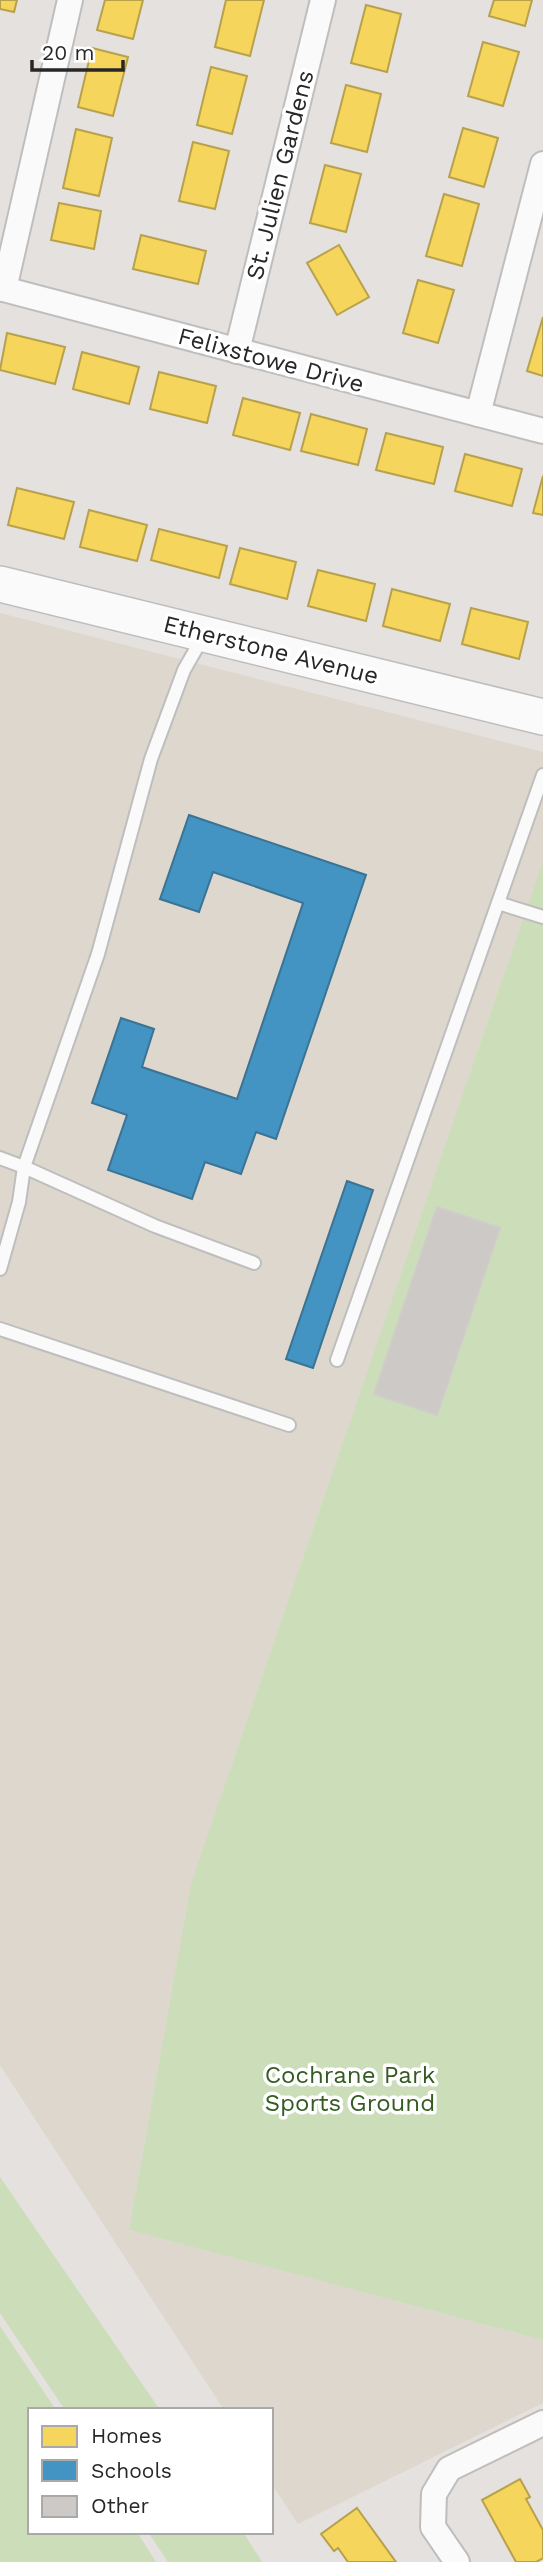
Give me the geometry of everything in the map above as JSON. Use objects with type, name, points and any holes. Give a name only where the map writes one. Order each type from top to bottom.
[{"type":"street","points":[[2,288],[70,0]]},
{"type":"street","name":"St. Julien Gardens","points":[[237,351],[323,0]]},
{"type":"street","points":[[478,414],[543,164]]},
{"type":"street","name":"Felixstowe Drive","points":[[2,288],[543,431]]},
{"type":"street","name":"Etherstone Avenue","points":[[0,584],[543,717]]},
{"type":"street","points":[[457,2562],[433,2527],[434,2494],[449,2469],[543,2423]]},
{"type":"lane","points":[[0,1269],[19,1202],[24,1167],[98,954],[150,759],[184,670],[204,634]]},
{"type":"lane","points":[[338,1360],[543,775]]},
{"type":"lane","points":[[498,903],[543,917]]},
{"type":"lane","points":[[0,1158],[155,1226],[254,1263]]},
{"type":"lane","points":[[0,1329],[289,1426]]},
{"type":"shaded area","points":[[0,613],[543,752],[543,861],[191,1883],[129,2230],[543,2340],[543,2403],[298,2524],[273,2486],[273,2408],[223,2408],[0,2065]]},
{"type":"green space","name":"Cochrane Park Sports Ground","points":[[543,861],[543,2340],[129,2230],[191,1883]]},
{"type":"green space","points":[[0,2177],[159,2408],[64,2408],[0,2313]]},
{"type":"green space","points":[[0,2326],[55,2408],[28,2408],[28,2534],[138,2534],[156,2562],[0,2562]]},
{"type":"green space","points":[[149,2534],[244,2534],[262,2562],[168,2562]]},
{"type":"building: Homes","points":[[0,0],[17,0],[14,12],[0,9]]},
{"type":"building: Homes","points":[[105,0],[143,0],[133,39],[97,30]]},
{"type":"building: Homes","points":[[226,0],[264,0],[250,56],[215,47]]},
{"type":"building: Homes","points":[[494,0],[532,0],[525,26],[489,16]]},
{"type":"building: Homes","points":[[366,5],[401,14],[387,72],[351,63]]},
{"type":"building: Homes","points":[[483,42],[519,52],[503,106],[468,96]]},
{"type":"building: Homes","points":[[92,48],[128,57],[113,116],[78,107]]},
{"type":"building: Homes","points":[[211,67],[247,76],[232,134],[197,125]]},
{"type":"building: Homes","points":[[346,85],[381,94],[367,152],[331,143]]},
{"type":"building: Homes","points":[[463,128],[498,138],[484,187],[449,177]]},
{"type":"building: Homes","points":[[76,129],[112,138],[99,196],[63,188]]},
{"type":"building: Homes","points":[[193,142],[229,151],[215,209],[179,201]]},
{"type":"building: Homes","points":[[325,165],[361,174],[346,232],[310,223]]},
{"type":"building: Homes","points":[[444,194],[479,204],[462,266],[426,256]]},
{"type":"building: Homes","points":[[59,203],[101,211],[94,249],[51,240]]},
{"type":"building: Homes","points":[[141,235],[206,251],[198,284],[133,269]]},
{"type":"building: Homes","points":[[339,245],[369,297],[337,315],[307,263]]},
{"type":"building: Homes","points":[[418,280],[454,290],[438,343],[403,333]]},
{"type":"building: Homes","points":[[543,317],[543,376],[527,371]]},
{"type":"building: Homes","points":[[7,333],[65,347],[55,384],[0,370]]},
{"type":"building: Homes","points":[[82,352],[139,367],[129,404],[73,389]]},
{"type":"building: Homes","points":[[159,372],[216,386],[207,423],[150,409]]},
{"type":"building: Homes","points":[[243,398],[300,413],[290,450],[233,435]]},
{"type":"building: Homes","points":[[311,414],[367,429],[358,465],[301,451]]},
{"type":"building: Homes","points":[[386,433],[443,447],[434,484],[376,470]]},
{"type":"building: Homes","points":[[465,454],[522,469],[512,506],[455,491]]},
{"type":"building: Homes","points":[[543,476],[543,515],[533,513]]},
{"type":"building: Homes","points":[[17,488],[74,502],[64,539],[8,525]]},
{"type":"building: Homes","points":[[89,510],[147,525],[137,561],[80,547]]},
{"type":"building: Homes","points":[[159,529],[227,546],[219,578],[151,560]]},
{"type":"building: Homes","points":[[240,548],[296,562],[287,599],[230,584]]},
{"type":"building: Homes","points":[[318,570],[375,584],[366,621],[308,606]]},
{"type":"building: Homes","points":[[392,589],[450,604],[440,641],[383,626]]},
{"type":"building: Homes","points":[[471,608],[528,622],[519,659],[462,644]]},
{"type":"building: Homes","points":[[520,2479],[530,2497],[526,2499],[543,2530],[543,2558],[536,2562],[516,2562],[482,2500]]},
{"type":"building: Homes","points":[[357,2508],[396,2562],[348,2562],[338,2548],[334,2551],[321,2534]]},
{"type":"building: Schools","points":[[189,815],[366,875],[276,1139],[256,1132],[241,1174],[205,1162],[192,1199],[108,1170],[127,1115],[92,1103],[121,1018],[154,1029],[142,1067],[237,1099],[303,903],[213,872],[199,912],[160,899]]},
{"type":"building: Schools","points":[[347,1181],[373,1190],[313,1368],[286,1359]]},
{"type":"building: Other","points":[[437,1207],[500,1228],[437,1415],[374,1394]]}]
